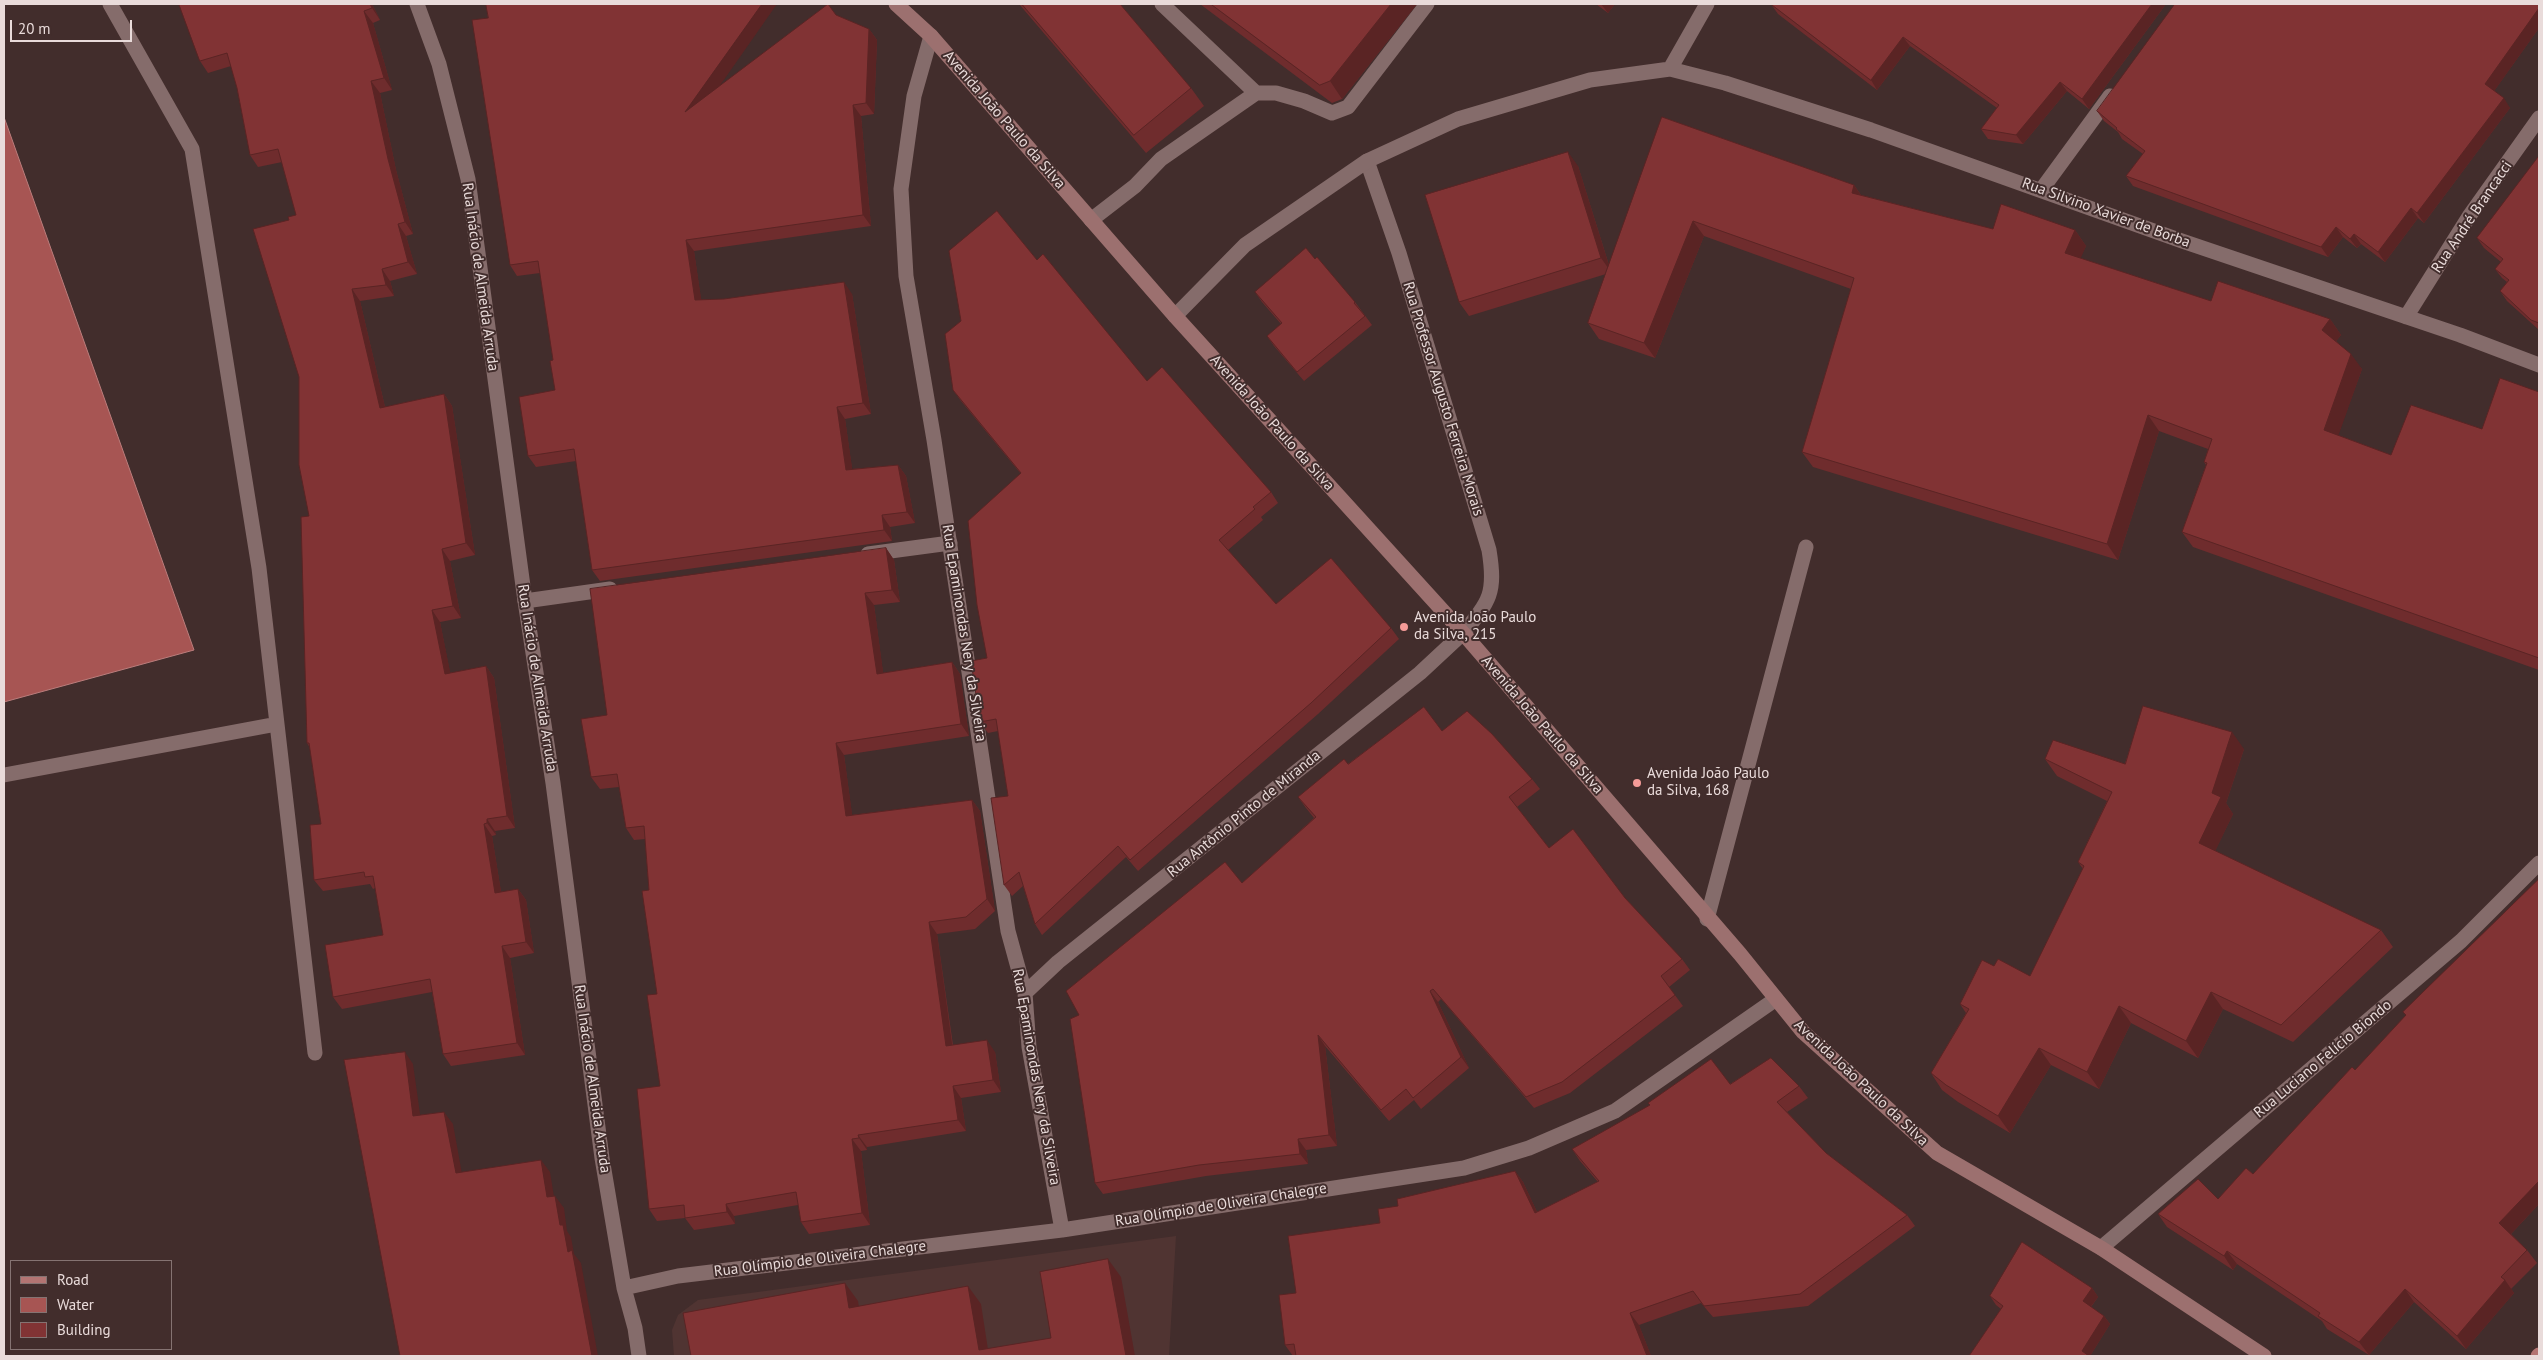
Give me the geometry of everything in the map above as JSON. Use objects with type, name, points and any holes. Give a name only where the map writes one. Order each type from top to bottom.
[{"type":"street","points":[[110,4],[192,149],[259,568],[315,1053]]},
{"type":"street","name":"Rua Inácio de Almeida Arruda","points":[[416,4],[440,64],[468,179],[525,600],[553,783],[602,1158],[624,1288],[636,1328],[639,1356]]},
{"type":"street","name":"Avenida João Paulo da Silva","points":[[896,4],[931,36],[1175,316],[1463,633],[1803,1032],[1938,1154],[2101,1248],[2264,1356]]},
{"type":"street","points":[[1162,4],[1256,93]]},
{"type":"street","points":[[1091,220],[1135,186],[1161,159],[1256,93],[1276,93],[1304,101],[1332,113],[1348,107],[1427,4]]},
{"type":"street","points":[[1175,316],[1245,245],[1366,161],[1458,118],[1590,80],[1670,69],[1707,4]]},
{"type":"street","name":"Rua Epaminondas Nery da Silveira","points":[[931,36],[914,96],[901,189],[906,276],[950,543],[1008,930],[1024,994],[1029,1047],[1062,1230]]},
{"type":"street","name":"Rua Silvino Xavier de Borba","points":[[1670,69],[1725,83],[1871,130],[2042,189],[2182,241],[2406,317],[2539,365]]},
{"type":"street","points":[[2042,189],[2118,84]]},
{"type":"street","name":"Rua André Brancacci","points":[[2406,317],[2470,215],[2539,118]]},
{"type":"street","name":"Rua Professor Augusto Ferreira Morais","points":[[1366,161],[1399,253],[1489,550],[1493,573],[1491,590],[1485,606],[1463,633]]},
{"type":"street","points":[[851,556],[950,543]]},
{"type":"street","points":[[1707,919],[1806,547]]},
{"type":"street","points":[[525,600],[624,587]]},
{"type":"street","name":"Rua Antônio Pinto de Miranda","points":[[1024,994],[1058,962],[1420,673],[1463,633]]},
{"type":"street","points":[[4,775],[277,724]]},
{"type":"street","name":"Rua Luciano Felício Biondo","points":[[2101,1248],[2461,941],[2539,863]]},
{"type":"street","name":"Rua Olímpio de Oliveira Chalegre","points":[[624,1288],[678,1276],[1062,1230],[1464,1168],[1529,1148],[1615,1111],[1776,999]]},
{"type":"shaded area","points":[[1176,1236],[1169,1356],[674,1356],[672,1330],[678,1315],[698,1300]]},
{"type":"water","points":[[4,117],[194,650],[4,702]]},
{"type":"building","points":[[179,4],[370,4],[372,8],[364,11],[384,78],[371,81],[388,159],[405,222],[398,224],[408,262],[382,269],[386,285],[352,289],[380,408],[444,394],[466,543],[442,549],[453,606],[432,610],[445,674],[486,666],[507,816],[487,819],[487,823],[484,824],[495,893],[518,889],[526,942],[502,946],[517,1043],[443,1054],[430,979],[333,997],[325,945],[383,935],[373,876],[365,877],[364,872],[314,880],[310,825],[321,824],[309,743],[307,743],[301,517],[309,516],[299,465],[299,377],[253,229],[289,220],[288,217],[296,215],[278,149],[250,155],[237,88],[227,53],[200,61]]},
{"type":"building","points":[[486,4],[762,4],[685,112],[828,4],[836,15],[869,29],[866,103],[853,105],[863,215],[686,240],[695,300],[724,299],[844,282],[863,403],[837,407],[846,470],[898,465],[907,512],[882,515],[884,530],[592,570],[574,449],[528,456],[519,397],[555,390],[550,361],[553,360],[538,261],[510,265],[472,20],[488,18]]},
{"type":"building","points":[[1022,4],[1120,4],[1191,88],[1134,135]]},
{"type":"building","points":[[1211,4],[1391,4],[1330,81],[1320,85]]},
{"type":"building","points":[[1771,4],[2152,4],[2082,99],[2060,82],[2016,135],[1981,129],[1999,105],[1903,37],[1871,80]]},
{"type":"building","points":[[2175,4],[2539,4],[2539,8],[2485,84],[2504,98],[2417,213],[2411,208],[2378,252],[2354,234],[2350,239],[2336,227],[2321,247],[2126,176],[2145,151],[2116,129],[2097,111]]},
{"type":"building","points":[[1662,117],[1854,185],[1852,193],[1993,229],[2001,204],[2075,230],[2065,253],[2211,301],[2218,281],[2330,319],[2322,330],[2351,354],[2324,430],[2391,455],[2411,405],[2482,429],[2500,378],[2539,392],[2539,658],[2182,532],[2207,463],[2204,462],[2212,439],[2148,415],[2107,544],[1802,452],[1854,278],[1693,221],[1644,343],[1588,323]]},
{"type":"building","points":[[1568,152],[1601,258],[1459,302],[1425,195]]},
{"type":"building","points":[[2539,156],[2539,323],[2531,320],[2500,291],[2509,280],[2495,269],[2503,259],[2477,238]]},
{"type":"building","points":[[997,211],[1037,260],[1043,254],[1147,381],[1162,367],[1271,492],[1253,507],[1255,509],[1219,540],[1276,604],[1331,558],[1391,628],[1311,703],[1130,860],[1118,846],[1035,924],[1019,872],[1004,885],[991,798],[1008,796],[996,719],[980,722],[971,661],[987,658],[977,605],[968,521],[1021,473],[953,390],[945,334],[961,321],[949,251]]},
{"type":"building","points":[[1306,248],[1315,259],[1317,257],[1365,316],[1297,372],[1267,336],[1282,323],[1255,292]]},
{"type":"building","points":[[886,548],[892,590],[865,593],[877,674],[952,662],[961,724],[836,743],[846,816],[972,800],[987,899],[966,917],[929,922],[946,1046],[987,1040],[993,1080],[953,1086],[958,1120],[858,1135],[859,1138],[852,1139],[862,1213],[801,1222],[796,1192],[726,1204],[727,1212],[685,1218],[684,1205],[649,1209],[637,1089],[660,1086],[647,995],[657,994],[642,891],[649,890],[644,826],[626,828],[617,774],[591,777],[581,719],[607,715],[590,589]]},
{"type":"building","points":[[2143,706],[2232,732],[2212,793],[2221,797],[2199,843],[2381,930],[2281,1025],[2211,992],[2186,1041],[2119,1006],[2087,1072],[2039,1048],[1998,1116],[1946,1085],[1931,1073],[1969,1009],[1960,1004],[1982,960],[1994,966],[1998,959],[2030,976],[2084,866],[2078,862],[2112,792],[2045,759],[2053,740],[2125,764]]},
{"type":"building","points":[[1424,707],[1442,731],[1467,711],[1492,734],[1532,779],[1509,797],[1549,848],[1573,829],[1625,898],[1682,959],[1661,976],[1675,995],[1562,1082],[1526,1097],[1433,989],[1430,991],[1461,1057],[1413,1098],[1406,1089],[1381,1110],[1318,1035],[1329,1135],[1298,1139],[1300,1154],[1199,1165],[1095,1183],[1070,1019],[1079,1015],[1066,991],[1225,862],[1242,883],[1316,817],[1298,797],[1344,759],[1348,764]]},
{"type":"building","points":[[2539,879],[2539,1181],[2499,1223],[2527,1250],[2501,1277],[2505,1280],[2457,1336],[2405,1289],[2359,1342],[2318,1316],[2320,1313],[2227,1251],[2224,1256],[2158,1214],[2198,1179],[2218,1199],[2246,1168],[2253,1174],[2352,1067],[2355,1070],[2406,1015],[2403,1012]]},
{"type":"building","points":[[405,1052],[413,1116],[444,1112],[456,1173],[541,1160],[547,1197],[555,1196],[560,1225],[563,1225],[568,1252],[572,1250],[592,1356],[400,1356],[344,1060]]},
{"type":"building","points":[[1771,1058],[1799,1086],[1777,1102],[1826,1153],[1907,1215],[1800,1294],[1704,1306],[1693,1291],[1630,1313],[1647,1356],[1296,1356],[1294,1344],[1285,1345],[1279,1295],[1296,1293],[1288,1236],[1380,1223],[1378,1209],[1398,1206],[1397,1199],[1515,1171],[1535,1213],[1599,1181],[1572,1149],[1650,1105],[1648,1103],[1711,1059],[1730,1084]]},
{"type":"building","points":[[2022,1242],[2092,1288],[2083,1301],[2104,1316],[2082,1351],[2089,1356],[1969,1356],[2003,1306],[1990,1296]]},
{"type":"building","points":[[1108,1259],[1126,1356],[691,1356],[683,1313],[845,1283],[849,1308],[968,1286],[979,1350],[1051,1338],[1040,1272]]},
{"type":"place","name":"Avenida João Paulo da Silva, 215","points":[[1404,627]]},
{"type":"place","name":"Avenida João Paulo da Silva, 168","points":[[1637,783]]}]
